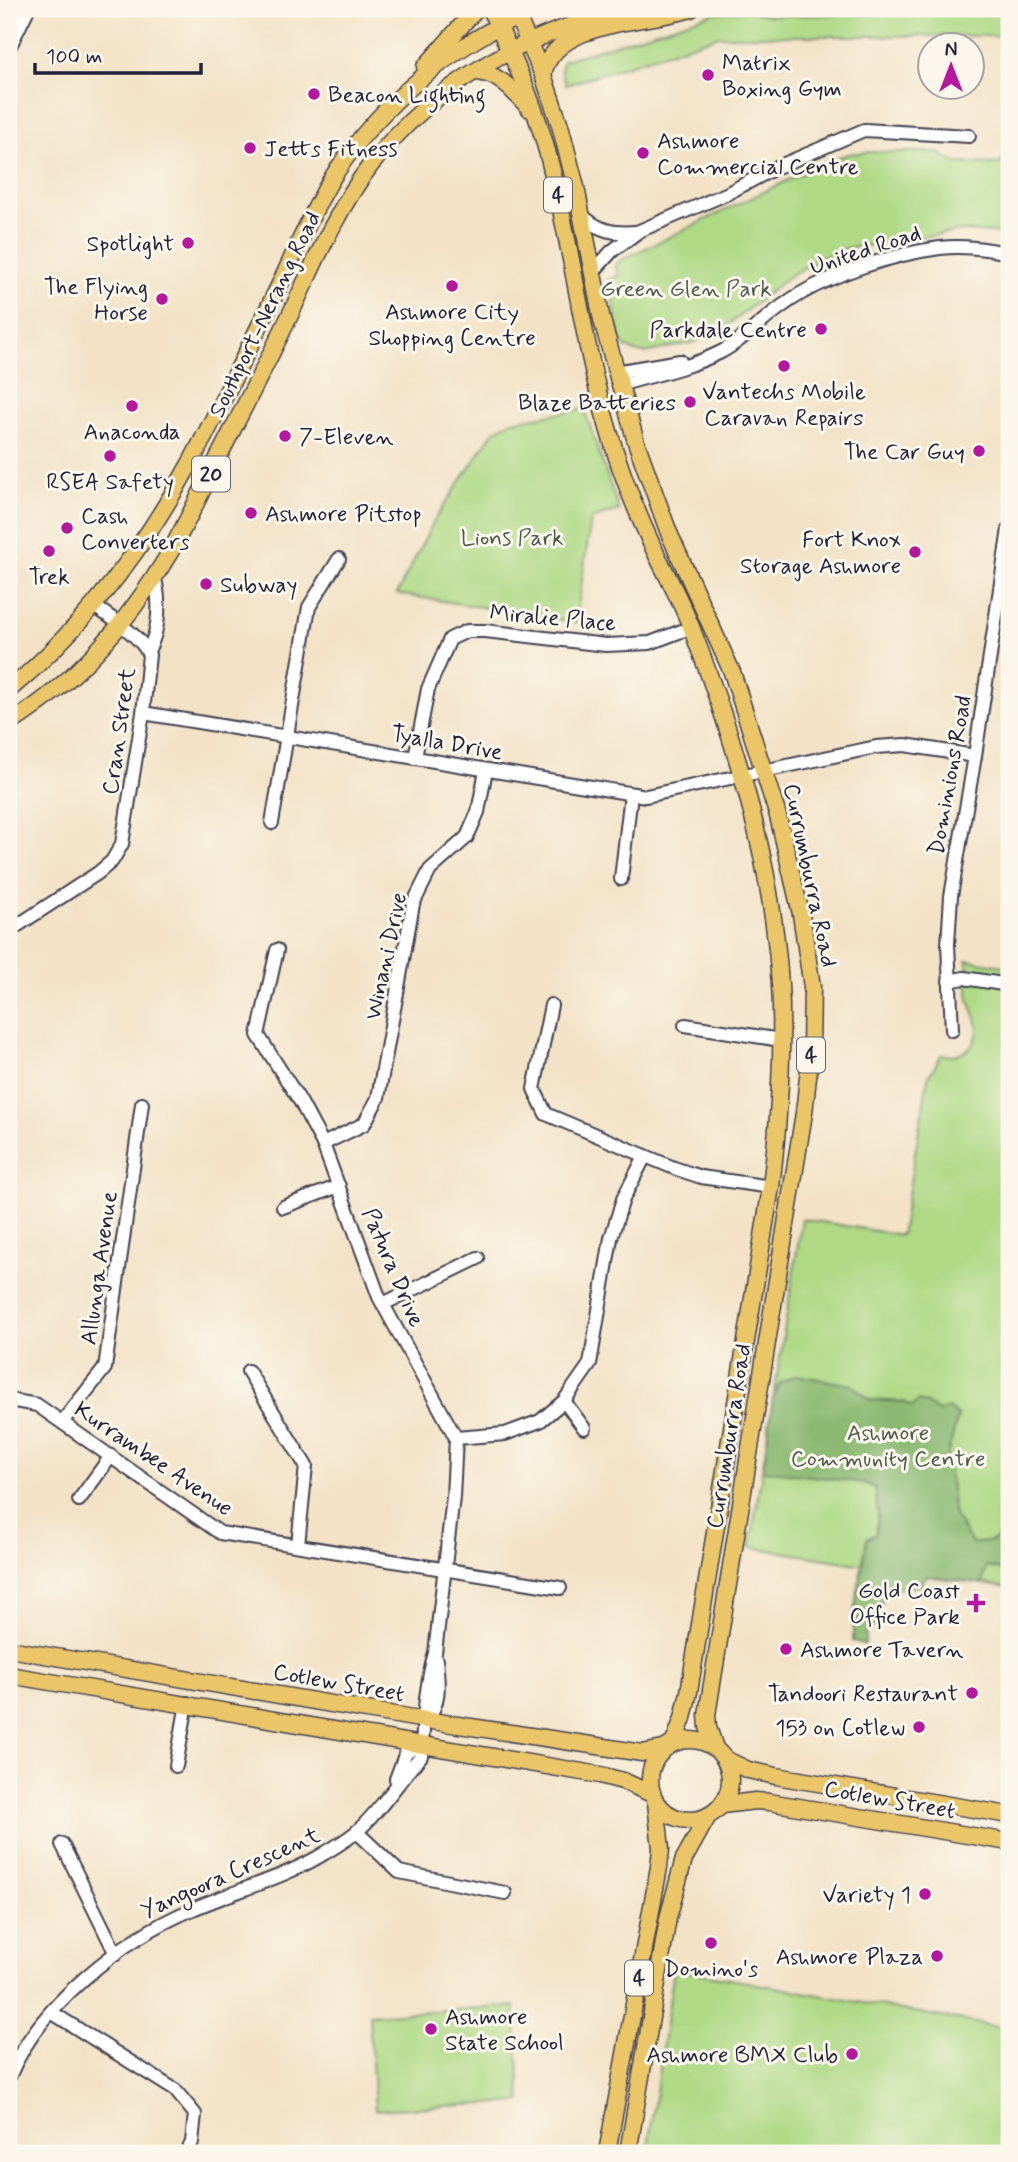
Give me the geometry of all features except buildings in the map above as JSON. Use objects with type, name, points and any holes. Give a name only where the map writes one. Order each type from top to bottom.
[{"type":"main road","points":[[412,86],[438,51],[476,9]]},
{"type":"main road","name":"4","points":[[490,9],[510,51]]},
{"type":"main road","name":"Southport-Nerang Road","points":[[9,690],[94,606],[145,538],[193,459],[335,173],[382,115],[412,86],[447,58],[516,13],[535,9]]},
{"type":"main road","name":"Southport-Nerang Road","points":[[9,724],[45,699],[121,625],[154,576],[177,540],[335,221],[355,186],[384,149],[440,95],[510,51],[590,20],[633,9]]},
{"type":"main road","points":[[544,75],[546,64],[551,57],[575,37],[638,19],[691,9]]},
{"type":"main road","name":"4","points":[[516,13],[530,42]]},
{"type":"main road","name":"Currumburra Road","points":[[530,42],[560,125],[617,379],[636,442],[658,504],[725,655],[765,772],[801,914],[811,987],[811,1051],[804,1113],[707,1715],[708,1727],[720,1753]]},
{"type":"main road","name":"Currumburra Road","points":[[510,51],[547,149],[596,387],[627,485],[692,627],[719,698],[743,777],[766,872],[780,985],[779,1120],[771,1187],[689,1692],[683,1718],[668,1746]]},
{"type":"main road","points":[[474,72],[487,73],[501,81],[534,113]]},
{"type":"main road","points":[[335,173],[355,186]]},
{"type":"main road","points":[[596,387],[617,379]]},
{"type":"main road","points":[[771,1187],[782,1180],[804,1113]]},
{"type":"main road","name":"Cotlew Street","points":[[9,1649],[425,1720],[642,1753],[668,1746]]},
{"type":"main road","name":"Cotlew Street","points":[[9,1675],[600,1775],[623,1781],[654,1798]]},
{"type":"main road","points":[[668,1746],[695,1740],[720,1753]]},
{"type":"main road","name":"4","points":[[607,2153],[661,1850],[649,1778],[653,1762],[668,1746]]},
{"type":"main road","name":"4","points":[[628,2153],[668,1918],[684,1859],[708,1816],[722,1805],[731,1783],[730,1770],[720,1753]]},
{"type":"main road","name":"Cotlew Street","points":[[720,1753],[748,1770],[1009,1815]]},
{"type":"main road","points":[[654,1798],[666,1813],[679,1819],[694,1820],[708,1816]]},
{"type":"main road","name":"Cotlew Street","points":[[722,1805],[769,1802],[1009,1842]]},
{"type":"street","points":[[9,16],[12,9]]},
{"type":"street","points":[[9,48],[28,9]]},
{"type":"street","points":[[592,273],[612,251],[639,231],[864,130],[969,136]]},
{"type":"street","points":[[582,215],[607,232],[639,231]]},
{"type":"street","name":"United Road","points":[[617,379],[712,356],[735,344],[785,303],[815,284],[852,270],[941,248],[981,248],[1009,253]]},
{"type":"street","name":"Dominions Road","points":[[952,1030],[948,944],[951,896],[1009,529]]},
{"type":"street","points":[[272,823],[309,607],[339,559]]},
{"type":"street","points":[[148,651],[155,639],[160,594],[154,576]]},
{"type":"street","name":"Cran Street","points":[[9,931],[98,873],[112,861],[122,844],[143,713],[148,651],[121,625],[94,606]]},
{"type":"street","name":"Miralie Place","points":[[415,758],[428,690],[450,639],[467,631],[485,631],[606,645],[650,643],[692,627]]},
{"type":"street","name":"Tyalla Drive","points":[[143,713],[646,796],[876,747],[914,746],[975,756]]},
{"type":"street","name":"Winani Drive","points":[[323,1144],[364,1124],[378,1098],[413,904],[430,870],[467,837],[478,812],[486,770]]},
{"type":"street","points":[[621,879],[631,794]]},
{"type":"street","name":"Patura Drive","points":[[277,950],[258,1035],[300,1101],[323,1144],[383,1304],[456,1438]]},
{"type":"street","points":[[949,981],[964,978],[1009,985]]},
{"type":"street","points":[[551,1005],[534,1089],[546,1114],[701,1177],[771,1187]]},
{"type":"street","points":[[685,1025],[781,1040]]},
{"type":"street","name":"Allunga Avenue","points":[[62,1422],[105,1368],[142,1104]]},
{"type":"street","points":[[420,1744],[425,1720],[435,1708],[438,1679],[435,1653],[453,1497],[456,1438],[505,1434],[540,1421],[564,1401],[590,1364],[611,1238],[622,1199],[645,1156]]},
{"type":"street","points":[[283,1207],[338,1186]]},
{"type":"street","points":[[383,1304],[478,1258]]},
{"type":"street","points":[[248,1371],[306,1466],[298,1545]]},
{"type":"street","name":"Kurrambee Avenue","points":[[9,1400],[37,1405],[220,1532],[560,1588]]},
{"type":"street","points":[[564,1401],[584,1427]]},
{"type":"street","points":[[79,1500],[111,1456]]},
{"type":"street","points":[[176,1766],[187,1703]]},
{"type":"street","name":"Yangoora Crescent","points":[[9,2077],[16,2061],[51,2012],[92,1972],[137,1937],[190,1910],[322,1855],[357,1832],[386,1798],[406,1752],[420,1744]]},
{"type":"street","points":[[357,1832],[399,1872],[505,1893]]},
{"type":"street","points":[[62,1844],[116,1954]]},
{"type":"street","points":[[51,2012],[175,2090],[195,2114],[192,2142],[187,2153]]},
{"type":"green space","points":[[746,11],[771,16],[1009,12],[1009,36],[986,36],[986,32],[916,32],[916,36],[718,36],[566,85],[561,71],[563,61],[714,13]]},
{"type":"green space","name":"Green Glen Park","points":[[937,152],[956,163],[1001,164],[1001,160],[1009,160],[1009,234],[962,231],[838,250],[792,274],[712,335],[691,343],[645,353],[625,347],[620,336],[609,279],[619,276],[615,265],[621,260],[826,162],[848,154]]},
{"type":"green space","name":"Lions Park","points":[[584,409],[619,510],[591,519],[576,622],[397,594],[434,521],[494,431],[512,421]]},
{"type":"green space","name":"Ashmore Community Centre","points":[[967,960],[1009,967],[1009,1588],[750,1547],[802,1219],[901,1235],[928,1078],[941,1055],[953,1055],[970,1048],[978,1031],[969,999]]},
{"type":"green space","points":[[796,1375],[852,1385],[870,1400],[904,1402],[912,1407],[918,1401],[939,1412],[948,1408],[958,1416],[947,1456],[954,1515],[972,1543],[994,1540],[1009,1524],[1009,1571],[986,1567],[982,1584],[926,1576],[920,1586],[895,1589],[883,1595],[876,1626],[866,1632],[865,1645],[853,1641],[853,1618],[867,1538],[875,1535],[878,1515],[875,1488],[864,1483],[763,1470],[773,1398],[780,1383]]},
{"type":"green space","points":[[674,1969],[1009,2029],[1009,2153],[647,2153]]},
{"type":"green space","points":[[515,2006],[521,2102],[375,2110],[369,2015]]},
{"type":"place","name":"Matrix Boxing Gym","points":[[708,75]]},
{"type":"place","name":"Beacon Lighting","points":[[314,94]]},
{"type":"place","name":"Jetts Fitness","points":[[250,148]]},
{"type":"place","name":"Ashmore Commercial Centre","points":[[643,153]]},
{"type":"place","name":"Spotlight","points":[[188,243]]},
{"type":"place","name":"Ashmore City Shopping Centre","points":[[452,286]]},
{"type":"place","name":"The Flying Horse","points":[[162,299]]},
{"type":"place","name":"Parkdale Centre","points":[[821,329]]},
{"type":"place","name":"Vantechs Mobile Caravan Repairs","points":[[784,366]]},
{"type":"place","name":"Blaze Batteries","points":[[690,402]]},
{"type":"place","name":"Anaconda","points":[[132,406]]},
{"type":"place","name":"7-Eleven","points":[[285,436]]},
{"type":"place","name":"The Car Guy","points":[[979,451]]},
{"type":"place","name":"RSEA Safety","points":[[110,456]]},
{"type":"place","name":"Ashmore Pitstop","points":[[251,513]]},
{"type":"place","name":"Cash Converters","points":[[67,528]]},
{"type":"place","name":"Trek","points":[[49,551]]},
{"type":"place","name":"Fort Knox Storage Ashmore","points":[[915,552]]},
{"type":"place","name":"Subway","points":[[206,584]]},
{"type":"place","name":"Gold Coast Office Park","points":[[976,1603]]},
{"type":"place","name":"Ashmore Tavern","points":[[786,1649]]},
{"type":"place","name":"Tandoori Restaurant","points":[[972,1693]]},
{"type":"place","name":"153 on Cotlew","points":[[919,1727]]},
{"type":"place","name":"Variety 1","points":[[925,1894]]},
{"type":"place","name":"Domino's","points":[[711,1943]]},
{"type":"place","name":"Ashmore Plaza","points":[[937,1956]]},
{"type":"place","name":"Ashmore State School","points":[[431,2029]]},
{"type":"place","name":"Ashmore BMX Club","points":[[852,2054]]}]
